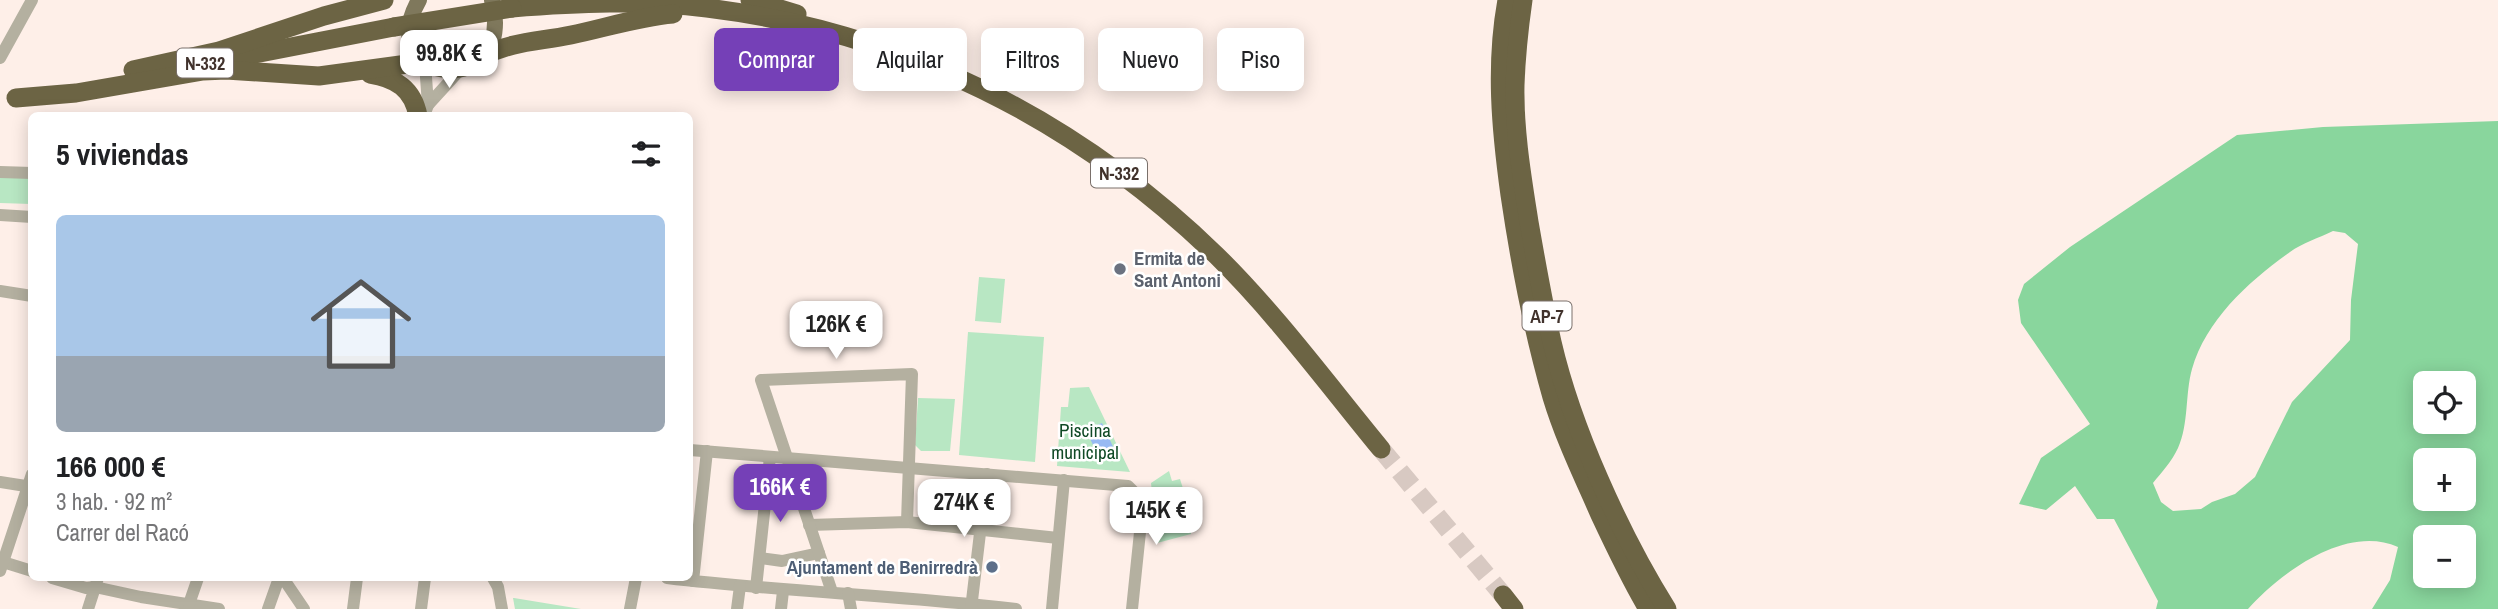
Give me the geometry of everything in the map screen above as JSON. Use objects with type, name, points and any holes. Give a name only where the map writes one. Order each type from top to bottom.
[{"type":"highway","points":[[8,100],[83,80],[219,51],[324,16],[384,0]]},
{"type":"highway","points":[[750,0],[853,30]]},
{"type":"highway","name":"AP-7","points":[[1507,0],[1499,72],[1501,117],[1517,246],[1531,316],[1553,400],[1579,469],[1618,554],[1648,609]]},
{"type":"highway","name":"AP-7","points":[[1523,0],[1516,73],[1517,129],[1536,266],[1552,343],[1563,381],[1599,478],[1627,538],[1667,609]]},
{"type":"highway","name":"N-332","points":[[8,100],[394,27],[512,8],[627,3],[707,8],[853,39]]},
{"type":"highway","points":[[481,57],[512,44],[555,38],[635,19],[677,14],[714,16],[853,41]]},
{"type":"highway","points":[[8,100],[76,93],[203,71],[320,76],[423,61]]},
{"type":"highway","points":[[362,72],[398,82],[423,112]]},
{"type":"highway","name":"N-332","points":[[967,81],[998,95],[1048,124],[1170,212],[1218,257],[1251,294],[1381,449]]},
{"type":"main road","points":[[419,0],[412,16],[410,32],[413,46],[423,61],[438,69],[459,71],[471,66],[489,46],[495,30],[492,0]]},
{"type":"street","points":[[0,58],[32,0]]},
{"type":"street","points":[[423,61],[423,112]]},
{"type":"street","points":[[423,112],[459,71]]},
{"type":"street","points":[[0,172],[28,173]]},
{"type":"street","points":[[0,209],[28,209]]},
{"type":"street","points":[[0,215],[28,217]]},
{"type":"street","points":[[1,293],[28,296]]},
{"type":"street","points":[[832,592],[761,380],[912,374],[908,522]]},
{"type":"street","points":[[693,450],[1128,486],[1137,493],[1142,513],[1132,609]]},
{"type":"street","points":[[707,451],[694,581],[783,591],[848,593],[912,604],[1016,609]]},
{"type":"street","points":[[756,588],[770,457]]},
{"type":"street","points":[[972,606],[988,474]]},
{"type":"street","points":[[1052,609],[1064,480]]},
{"type":"street","points":[[0,482],[28,487]]},
{"type":"street","points":[[28,490],[2,567],[28,570]]},
{"type":"street","points":[[809,525],[908,522],[1058,538]]},
{"type":"street","points":[[760,558],[782,561],[819,553]]},
{"type":"street","points":[[62,581],[86,588],[97,582]]},
{"type":"street","points":[[189,604],[197,581]]},
{"type":"street","points":[[268,609],[280,581]]},
{"type":"street","points":[[283,581],[304,609]]},
{"type":"street","points":[[353,609],[357,581]]},
{"type":"street","points":[[421,609],[425,581]]},
{"type":"street","points":[[497,581],[502,609]]},
{"type":"street","points":[[630,609],[635,581]]},
{"type":"street","points":[[97,582],[139,603],[189,604],[219,609]]},
{"type":"street","points":[[88,609],[97,582]]},
{"type":"street","points":[[737,609],[740,586]]},
{"type":"street","points":[[781,609],[783,591]]},
{"type":"street","points":[[848,593],[851,609]]},
{"type":"green space","points":[[2498,121],[2498,609],[2372,609],[2390,580],[2398,547],[2378,542],[2358,542],[2337,547],[2297,567],[2278,580],[2248,609],[2156,609],[2158,601],[2114,519],[2097,519],[2075,486],[2046,510],[2019,504],[2041,458],[2090,424],[2021,323],[2018,300],[2024,284],[2070,247],[2237,135],[2323,127]],"holes":[[[2333,231],[2345,233],[2358,244],[2351,300],[2350,340],[2292,402],[2255,477],[2235,494],[2201,509],[2173,511],[2161,502],[2153,483],[2178,448],[2192,369],[2207,334],[2231,303],[2259,276],[2295,249]]]},
{"type":"green space","points":[[0,176],[28,177],[28,204],[0,203]]},
{"type":"green space","points":[[979,277],[1005,279],[1001,323],[975,321]]},
{"type":"green space","points":[[968,332],[1044,337],[1035,462],[959,455]]},
{"type":"green space","name":"Piscina municipal","points":[[1089,387],[1130,472],[1057,466],[1061,407],[1068,407],[1070,388]]},
{"type":"green space","points":[[918,398],[955,399],[950,451],[921,451],[915,445]]},
{"type":"green space","points":[[1169,471],[1172,481],[1180,479],[1194,523],[1191,525],[1191,534],[1157,543],[1151,483]]},
{"type":"green space","points":[[514,598],[581,609],[515,609]]},
{"type":"water","points":[[1102,423],[1116,453],[1100,460],[1086,430]]},
{"type":"tunnel","points":[[1381,449],[1503,595]]},
{"type":"place","name":"Ermita de Sant Antoni","points":[[1120,269]]},
{"type":"place","name":"Ajuntament de Benirredrà","points":[[992,567]]}]
